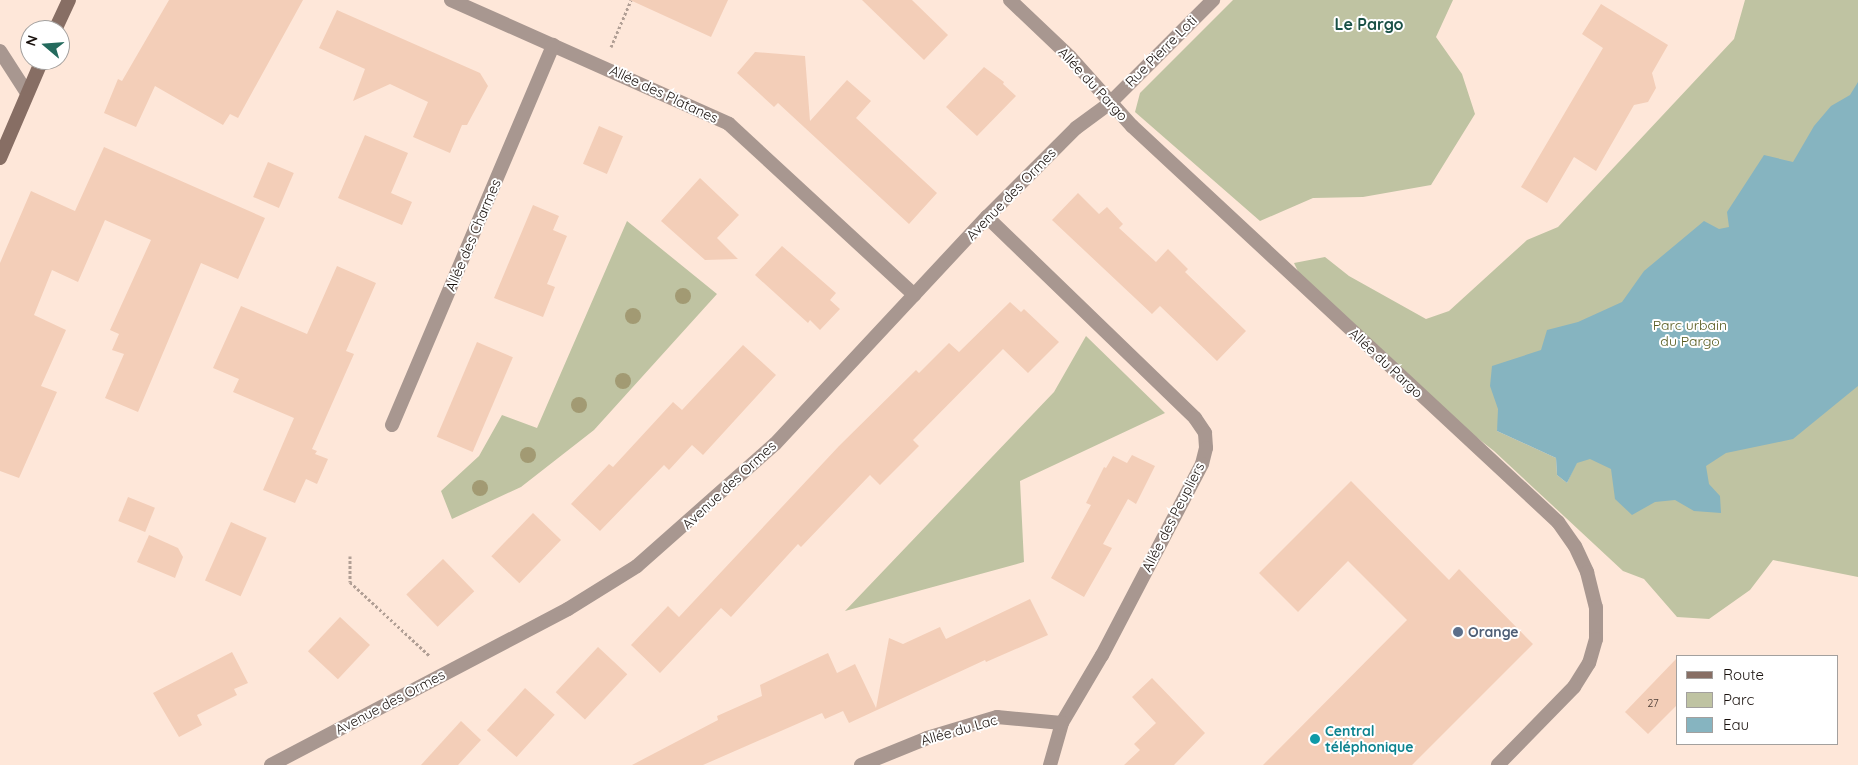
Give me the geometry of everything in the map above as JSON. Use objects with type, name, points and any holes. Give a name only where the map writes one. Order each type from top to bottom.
[{"type":"main road","points":[[60,20],[69,0]]},
{"type":"main road","points":[[0,158],[37,70]]},
{"type":"street","name":"Allée des Platanes","points":[[451,0],[602,65],[729,124],[914,295]]},
{"type":"street","name":"Allée du Pargo","points":[[1010,0],[1070,57],[1110,103],[1558,522],[1575,546],[1587,572],[1596,607],[1596,639],[1589,663],[1574,687],[1498,765]]},
{"type":"street","name":"Rue Pierre Loti","points":[[1110,103],[1213,0]]},
{"type":"street","name":"Allée des Charmes","points":[[392,424],[554,45]]},
{"type":"street","points":[[0,51],[27,93]]},
{"type":"street","name":"Avenue des Ormes","points":[[271,765],[568,609],[638,566],[775,444],[987,217],[1076,128],[1110,103]]},
{"type":"street","name":"Allée des Peupliers","points":[[987,217],[1195,418],[1206,433],[1206,448],[1202,464],[1102,655],[1062,723],[1050,765]]},
{"type":"street","name":"Allée du Lac","points":[[861,765],[926,738],[997,717],[1062,723]]},
{"type":"path","points":[[602,65],[631,0]]},
{"type":"path","points":[[350,556],[350,582],[447,672]]},
{"type":"green space","points":[[1233,0],[1453,0],[1436,37],[1462,74],[1475,114],[1431,185],[1363,197],[1313,198],[1260,221],[1135,112],[1140,93]]},
{"type":"green space","name":"Parc urbain du Pargo","points":[[1745,0],[1858,0],[1858,577],[1773,560],[1750,590],[1709,619],[1677,617],[1644,579],[1623,571],[1494,451],[1410,385],[1305,286],[1294,263],[1325,257],[1349,276],[1426,319],[1449,311],[1527,240],[1558,227],[1734,39]],"holes":[[[1498,427],[1575,465],[1567,483],[1557,475],[1556,458],[1497,431]]]},
{"type":"green space","points":[[627,221],[717,294],[594,430],[521,487],[452,519],[441,491],[479,456],[502,415],[537,428]]},
{"type":"green space","points":[[1086,336],[1165,413],[1020,481],[1024,562],[845,611],[1054,392]]},
{"type":"water","points":[[1858,82],[1858,386],[1793,439],[1726,453],[1706,466],[1709,484],[1720,496],[1721,513],[1694,511],[1675,500],[1655,502],[1632,515],[1615,499],[1611,469],[1590,459],[1577,463],[1567,483],[1557,475],[1556,458],[1497,431],[1498,409],[1490,386],[1492,366],[1541,350],[1547,330],[1578,322],[1622,302],[1644,271],[1704,221],[1719,229],[1729,227],[1727,212],[1764,155],[1793,162],[1814,126],[1831,106],[1850,95]]},
{"type":"building","points":[[169,0],[303,0],[238,118],[230,114],[223,125],[155,86],[136,127],[104,113],[118,79],[122,81]]},
{"type":"building","points":[[630,0],[728,0],[711,37]]},
{"type":"building","points":[[862,0],[912,0],[948,35],[924,60]]},
{"type":"building","points":[[1601,4],[1668,45],[1652,73],[1656,88],[1648,102],[1634,105],[1596,171],[1574,157],[1547,203],[1521,187],[1603,48],[1582,34]]},
{"type":"building","points":[[337,10],[480,73],[488,86],[467,125],[462,125],[450,153],[413,137],[428,102],[390,84],[353,101],[365,69],[319,48]]},
{"type":"building","points":[[755,52],[805,56],[810,121],[847,80],[871,101],[856,118],[937,193],[909,224],[778,103],[774,107],[737,73]]},
{"type":"building","points":[[984,67],[1004,82],[1003,84],[1016,96],[977,136],[946,107]]},
{"type":"building","points":[[599,126],[623,136],[607,174],[583,164]]},
{"type":"building","points":[[365,135],[408,153],[391,193],[412,202],[402,225],[338,198]]},
{"type":"building","points":[[104,147],[265,218],[238,279],[201,263],[138,412],[105,398],[124,354],[112,350],[119,334],[110,330],[151,240],[105,220],[78,282],[52,270],[34,315],[66,330],[41,386],[57,392],[19,478],[0,471],[0,263],[31,191],[75,211]]},
{"type":"building","points":[[268,162],[294,173],[279,208],[253,197]]},
{"type":"building","points":[[700,178],[739,215],[717,238],[738,259],[705,260],[661,221]]},
{"type":"building","points":[[1078,193],[1099,214],[1107,207],[1123,224],[1119,228],[1156,262],[1168,249],[1188,269],[1185,272],[1246,331],[1217,361],[1160,306],[1152,314],[1052,220]]},
{"type":"building","points":[[533,205],[559,216],[553,230],[567,236],[547,284],[555,287],[543,317],[494,298]]},
{"type":"building","points":[[782,246],[836,293],[830,300],[840,309],[820,330],[810,320],[808,323],[755,275]]},
{"type":"building","points":[[337,266],[376,283],[346,351],[354,354],[312,449],[317,451],[315,454],[328,459],[317,484],[306,479],[295,503],[263,490],[294,418],[233,392],[239,379],[213,368],[241,306],[307,334]]},
{"type":"building","points":[[1010,302],[1021,312],[1024,309],[1059,342],[1028,373],[1003,349],[913,440],[919,446],[880,485],[870,475],[801,547],[798,544],[731,617],[721,608],[660,673],[631,645],[668,606],[679,617],[839,446],[916,370],[919,373],[949,343],[959,352]]},
{"type":"building","points":[[477,342],[513,357],[473,452],[437,437]]},
{"type":"building","points":[[743,345],[776,375],[703,455],[692,445],[669,470],[664,465],[600,531],[571,504],[609,464],[613,467],[673,402],[682,410]]},
{"type":"building","points":[[1132,455],[1155,466],[1136,504],[1128,499],[1103,544],[1112,548],[1084,597],[1051,578],[1091,505],[1086,503],[1104,467],[1106,468],[1113,456],[1127,463]]},
{"type":"building","name":"Orange","points":[[1351,481],[1449,580],[1459,569],[1533,644],[1412,765],[1263,765],[1407,620],[1348,561],[1298,612],[1259,573]]},
{"type":"building","points":[[128,497],[155,508],[145,532],[118,521]]},
{"type":"building","points":[[533,513],[561,540],[519,583],[491,556]]},
{"type":"building","points":[[231,522],[267,538],[241,596],[205,580]]},
{"type":"building","points":[[149,535],[178,548],[183,557],[175,578],[137,562]]},
{"type":"building","points":[[443,559],[474,591],[438,627],[406,594]]},
{"type":"building","points":[[1030,599],[1048,635],[986,662],[985,660],[849,723],[843,711],[825,719],[822,713],[703,765],[632,765],[718,720],[717,716],[762,696],[760,685],[828,653],[837,673],[855,664],[876,708],[889,638],[903,644],[940,627],[946,639]]},
{"type":"building","points":[[340,617],[370,645],[338,679],[308,651]]},
{"type":"building","points":[[598,647],[627,674],[585,720],[556,692]]},
{"type":"building","points":[[232,652],[248,683],[234,689],[237,695],[197,715],[202,725],[179,737],[153,693]]},
{"type":"building","points":[[1676,659],[1676,706],[1648,734],[1625,712]]},
{"type":"building","points":[[1152,678],[1205,733],[1174,765],[1124,765],[1140,750],[1134,744],[1156,723],[1132,697]]},
{"type":"building","points":[[525,688],[555,715],[517,757],[487,730]]},
{"type":"building","points":[[461,721],[481,740],[458,765],[421,765]]},
{"type":"place","name":"Orange","points":[[1458,632]]},
{"type":"place","name":"Central téléphonique","points":[[1315,739]]},
{"type":"district","name":"Le Pargo","points":[[1369,24]]}]
